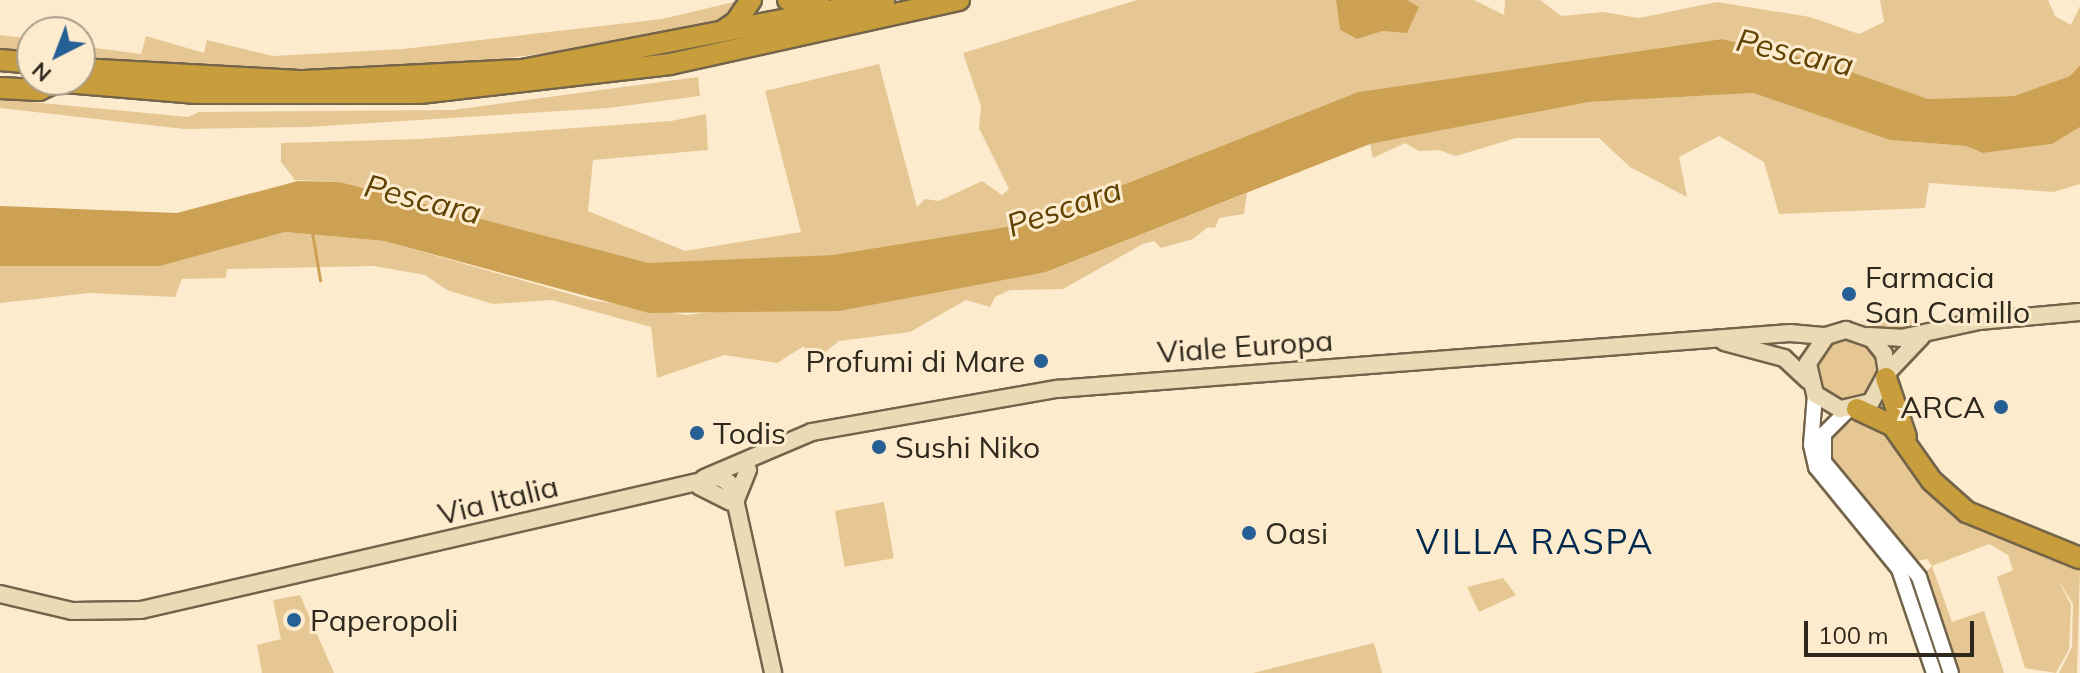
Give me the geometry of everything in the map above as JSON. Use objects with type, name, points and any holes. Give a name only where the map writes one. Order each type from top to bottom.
[{"type":"highway","points":[[720,35],[751,0]]},
{"type":"highway","points":[[788,0],[834,10]]},
{"type":"highway","points":[[96,70],[228,79],[412,79],[522,70],[720,35],[884,0]]},
{"type":"highway","points":[[96,84],[307,96],[476,88],[670,64],[959,0]]},
{"type":"highway","points":[[1886,376],[1907,441],[1932,481],[1967,512],[2080,558]]},
{"type":"highway","points":[[1853,409],[1885,420],[1907,441]]},
{"type":"main road","points":[[1929,333],[1907,347],[1886,376],[1876,398],[1853,409],[1833,408],[1812,387],[1809,358],[1826,336],[1846,330],[1867,335],[1929,333],[1979,321],[2080,312]]},
{"type":"main road","name":"Viale Europa","points":[[701,482],[735,472],[812,432],[1057,389],[1722,341],[1790,333],[1826,336]]},
{"type":"main road","points":[[1867,335],[1884,354],[1886,376]]},
{"type":"main road","name":"Viale Europa","points":[[1722,341],[1784,358],[1812,387]]},
{"type":"main road","points":[[733,504],[735,472]]},
{"type":"main road","points":[[735,472],[733,504],[749,551],[773,673]]},
{"type":"main road","points":[[701,482],[733,504]]},
{"type":"main road","name":"Via Italia","points":[[0,594],[72,611],[122,612],[329,569],[701,482]]},
{"type":"street","points":[[1812,387],[1811,445],[1816,467],[1899,569],[1934,673]]},
{"type":"street","points":[[1853,409],[1824,434],[1824,462],[1919,577],[1951,673]]},
{"type":"shaded area","points":[[1137,0],[1336,0],[1340,30],[1357,39],[1383,31],[1418,8],[1407,0],[1474,0],[1504,15],[1505,0],[1540,0],[1561,16],[1603,12],[1639,18],[1717,2],[1810,17],[1859,34],[1884,22],[1880,0],[2048,0],[2055,16],[2071,25],[2080,6],[2080,65],[2070,76],[2014,96],[1927,99],[1826,63],[1722,39],[1358,92],[1024,224],[832,255],[696,263],[649,263],[340,182],[295,180],[281,162],[281,143],[419,139],[671,121],[706,114],[708,150],[593,160],[588,211],[685,251],[801,232],[765,91],[879,64],[917,207],[925,199],[939,201],[982,181],[1002,195],[1009,189],[979,128],[981,106],[963,53]]},
{"type":"shaded area","points":[[1336,0],[1407,0],[1419,7],[1407,33],[1383,31],[1357,39],[1340,30]]},
{"type":"shaded area","points":[[738,1],[718,26],[622,45],[444,65],[296,71],[96,59],[96,48],[141,54],[146,36],[204,53],[207,40],[273,56],[403,49],[662,19]]},
{"type":"shaded area","points":[[0,35],[16,37],[16,50],[0,48]]},
{"type":"shaded area","points":[[1722,39],[1826,63],[1928,99],[2014,96],[2070,76],[2080,65],[2080,127],[2052,144],[1983,153],[1966,146],[1890,140],[1753,93],[1589,102],[1370,144],[1046,272],[839,311],[649,313],[384,241],[285,232],[160,266],[0,266],[0,206],[177,213],[298,181],[340,182],[649,263],[832,255],[1024,224],[1358,92]]},
{"type":"shaded area","points":[[698,77],[700,96],[608,108],[308,127],[184,129],[0,108],[0,99],[188,117],[199,112],[453,110]]},
{"type":"shaded area","points":[[1753,93],[1890,140],[1966,146],[1983,153],[2052,144],[2080,127],[2080,184],[2053,192],[1929,183],[1925,208],[1779,214],[1764,162],[1719,136],[1679,157],[1687,197],[1630,167],[1599,138],[1516,138],[1456,156],[1439,150],[1419,151],[1405,143],[1373,158],[1370,144],[1589,102]]},
{"type":"shaded area","points":[[1247,193],[1244,214],[1219,218],[1215,228],[1208,227],[1193,239],[1161,248],[1154,241],[1143,244],[1063,289],[1010,290],[995,297],[990,307],[966,300],[910,332],[839,341],[819,357],[806,353],[804,346],[777,363],[724,355],[657,378],[651,327],[552,300],[493,304],[447,290],[425,275],[374,266],[227,269],[226,278],[182,279],[175,297],[89,293],[0,303],[0,266],[160,266],[285,232],[384,241],[591,300],[686,315],[1046,272]]},
{"type":"shaded area","points":[[1909,317],[1917,328],[1906,332],[1882,332],[1860,321]]},
{"type":"shaded area","points":[[1847,339],[1859,341],[1869,348],[1876,358],[1876,382],[1869,392],[1859,399],[1847,401],[1835,399],[1825,392],[1818,382],[1816,370],[1818,358],[1825,348],[1835,341]]},
{"type":"shaded area","points":[[1857,419],[1888,429],[1919,484],[1959,518],[2080,569],[2077,673],[2059,673],[2072,647],[2073,604],[2058,580],[2071,605],[2069,649],[2056,673],[2025,668],[1997,577],[2013,570],[2008,555],[1989,544],[1932,566],[1927,559],[1916,561],[1832,464],[1826,444],[1829,434]]},
{"type":"shaded area","points":[[884,502],[894,558],[845,567],[835,511]]},
{"type":"shaded area","points":[[1932,566],[1952,622],[1984,611],[2004,673],[1956,673],[1924,574]]},
{"type":"shaded area","points":[[1503,578],[1516,595],[1479,612],[1467,587]]},
{"type":"shaded area","name":"Paperopoli","points":[[300,595],[334,673],[262,673],[257,645],[281,639],[273,600]]},
{"type":"shaded area","points":[[1374,643],[1382,673],[1253,673]]},
{"type":"waterway","points":[[312,232],[320,280]]},
{"type":"place","name":"Farmacia San Camillo","points":[[1849,294]]},
{"type":"place","name":"Profumi di Mare","points":[[1041,361]]},
{"type":"place","name":"ARCA","points":[[2001,407]]},
{"type":"place","name":"Todis","points":[[697,433]]},
{"type":"place","name":"Sushi Niko","points":[[879,447]]},
{"type":"place","name":"Oasi","points":[[1249,533]]},
{"type":"place","name":"Paperopoli","points":[[294,620]]},
{"type":"district","name":"VILLA RASPA","points":[[1535,542]]},
{"type":"water label","name":"Pescara","points":[[1795,52]]},
{"type":"water label","name":"Pescara","points":[[423,199]]},
{"type":"water label","name":"Pescara","points":[[1064,207]]}]
